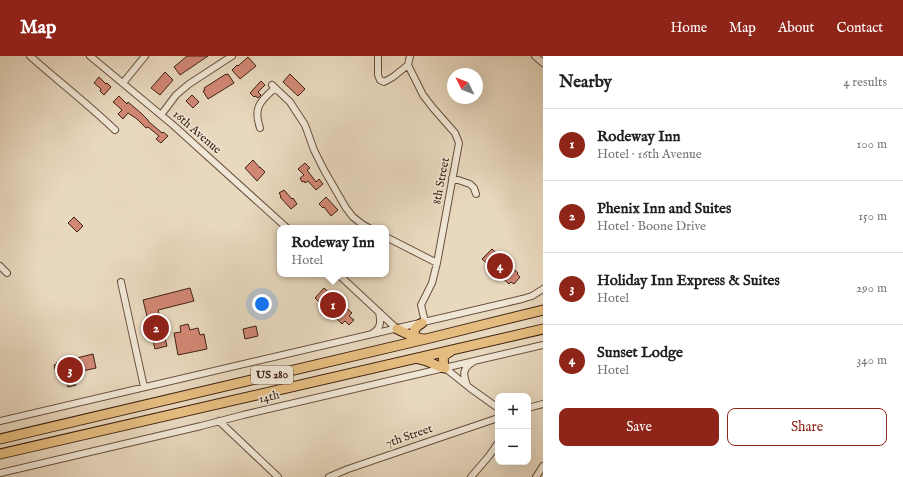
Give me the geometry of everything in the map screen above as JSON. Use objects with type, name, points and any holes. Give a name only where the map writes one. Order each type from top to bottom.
[{"type":"highway","name":"US 280","points":[[0,439],[543,310]]},
{"type":"highway","points":[[416,338],[414,330],[423,322]]},
{"type":"highway","points":[[397,329],[416,338],[426,339]]},
{"type":"highway","points":[[392,347],[401,340],[397,329]]},
{"type":"highway","name":"US 280","points":[[0,454],[543,329]]},
{"type":"highway","points":[[417,359],[445,368],[443,360],[451,351]]},
{"type":"street","points":[[30,56],[115,130]]},
{"type":"street","name":"16th Avenue","points":[[90,56],[161,115],[284,225]]},
{"type":"street","points":[[123,83],[145,56]]},
{"type":"street","points":[[161,115],[176,96],[189,84],[232,56]]},
{"type":"street","points":[[378,56],[378,75],[380,80],[384,82],[394,77],[408,65],[410,56]]},
{"type":"street","points":[[535,56],[543,63]]},
{"type":"street","name":"8th Street","points":[[408,65],[423,95],[455,133],[459,143],[438,263],[432,283],[421,304],[423,322]]},
{"type":"street","points":[[260,128],[256,118],[258,107],[273,87],[290,102],[304,125],[324,170],[346,208],[353,217],[364,225]]},
{"type":"street","points":[[452,178],[470,184],[474,188],[476,194]]},
{"type":"street","points":[[389,238],[438,263]]},
{"type":"street","points":[[0,266],[7,273]]},
{"type":"street","points":[[341,277],[397,329]]},
{"type":"street","points":[[120,282],[144,388]]},
{"type":"street","points":[[0,421],[522,299],[532,296],[543,289]]},
{"type":"street","points":[[371,335],[378,330],[380,326],[381,321],[379,312]]},
{"type":"street","name":"14th","points":[[0,473],[543,346]]},
{"type":"street","points":[[468,386],[464,377],[465,371],[469,365],[475,361]]},
{"type":"street","points":[[445,368],[495,406]]},
{"type":"street","points":[[531,407],[543,404]]},
{"type":"street","name":"7th Street","points":[[328,477],[495,419]]},
{"type":"street","points":[[219,421],[278,477]]},
{"type":"street","points":[[471,477],[495,447]]},
{"type":"street","points":[[536,477],[542,468]]},
{"type":"building","points":[[187,56],[208,56],[180,75],[174,67]]},
{"type":"building","points":[[248,57],[256,66],[240,79],[232,70]]},
{"type":"building","points":[[165,72],[173,80],[160,95],[151,88]]},
{"type":"building","points":[[228,74],[234,83],[208,99],[203,91],[205,90],[204,88]]},
{"type":"building","points":[[290,74],[305,89],[298,96],[283,82]]},
{"type":"building","points":[[99,77],[111,87],[104,95],[100,91],[101,89],[94,83]]},
{"type":"building","points":[[261,81],[265,85],[258,92],[261,95],[258,98],[255,96],[254,97],[250,93]]},
{"type":"building","points":[[192,95],[199,102],[193,108],[186,101]]},
{"type":"building","points":[[119,96],[127,104],[128,102],[142,114],[162,133],[163,132],[168,136],[161,143],[156,139],[159,136],[148,127],[146,128],[128,113],[123,119],[118,114],[122,110],[113,102]]},
{"type":"building","points":[[253,160],[265,172],[257,181],[245,168]]},
{"type":"building","points":[[305,163],[310,168],[307,170],[316,182],[319,179],[323,184],[316,190],[308,181],[305,183],[304,181],[302,182],[300,178],[304,175],[298,169]]},
{"type":"building","points":[[284,190],[297,204],[291,209],[280,197],[281,196],[279,193]]},
{"type":"building","points":[[326,197],[338,210],[331,216],[324,207],[323,208],[319,204]]},
{"type":"building","points":[[74,217],[83,226],[77,232],[68,223]]},
{"type":"building","points":[[492,249],[518,273],[517,274],[520,277],[514,284],[511,282],[509,284],[482,259]]},
{"type":"building","points":[[190,288],[194,301],[158,310],[167,346],[155,349],[143,300]]},
{"type":"building","points":[[324,288],[352,313],[349,316],[354,320],[349,325],[345,321],[342,324],[315,298]]},
{"type":"building","points":[[188,324],[190,330],[198,328],[200,335],[204,334],[207,349],[178,355],[174,333],[181,332],[180,326]]},
{"type":"building","points":[[256,326],[258,336],[245,339],[243,329]]},
{"type":"building","points":[[93,354],[96,368],[74,373],[76,385],[68,387],[65,375],[57,377],[54,365],[57,364],[56,363]]},
{"type":"place","name":"Sunset Lodge","points":[[500,266]]},
{"type":"place","name":"Rodeway Inn","points":[[333,305]]},
{"type":"place","name":"Phenix Inn and Suites","points":[[156,328]]},
{"type":"place","name":"Holiday Inn Express & Suites","points":[[70,370]]}]
